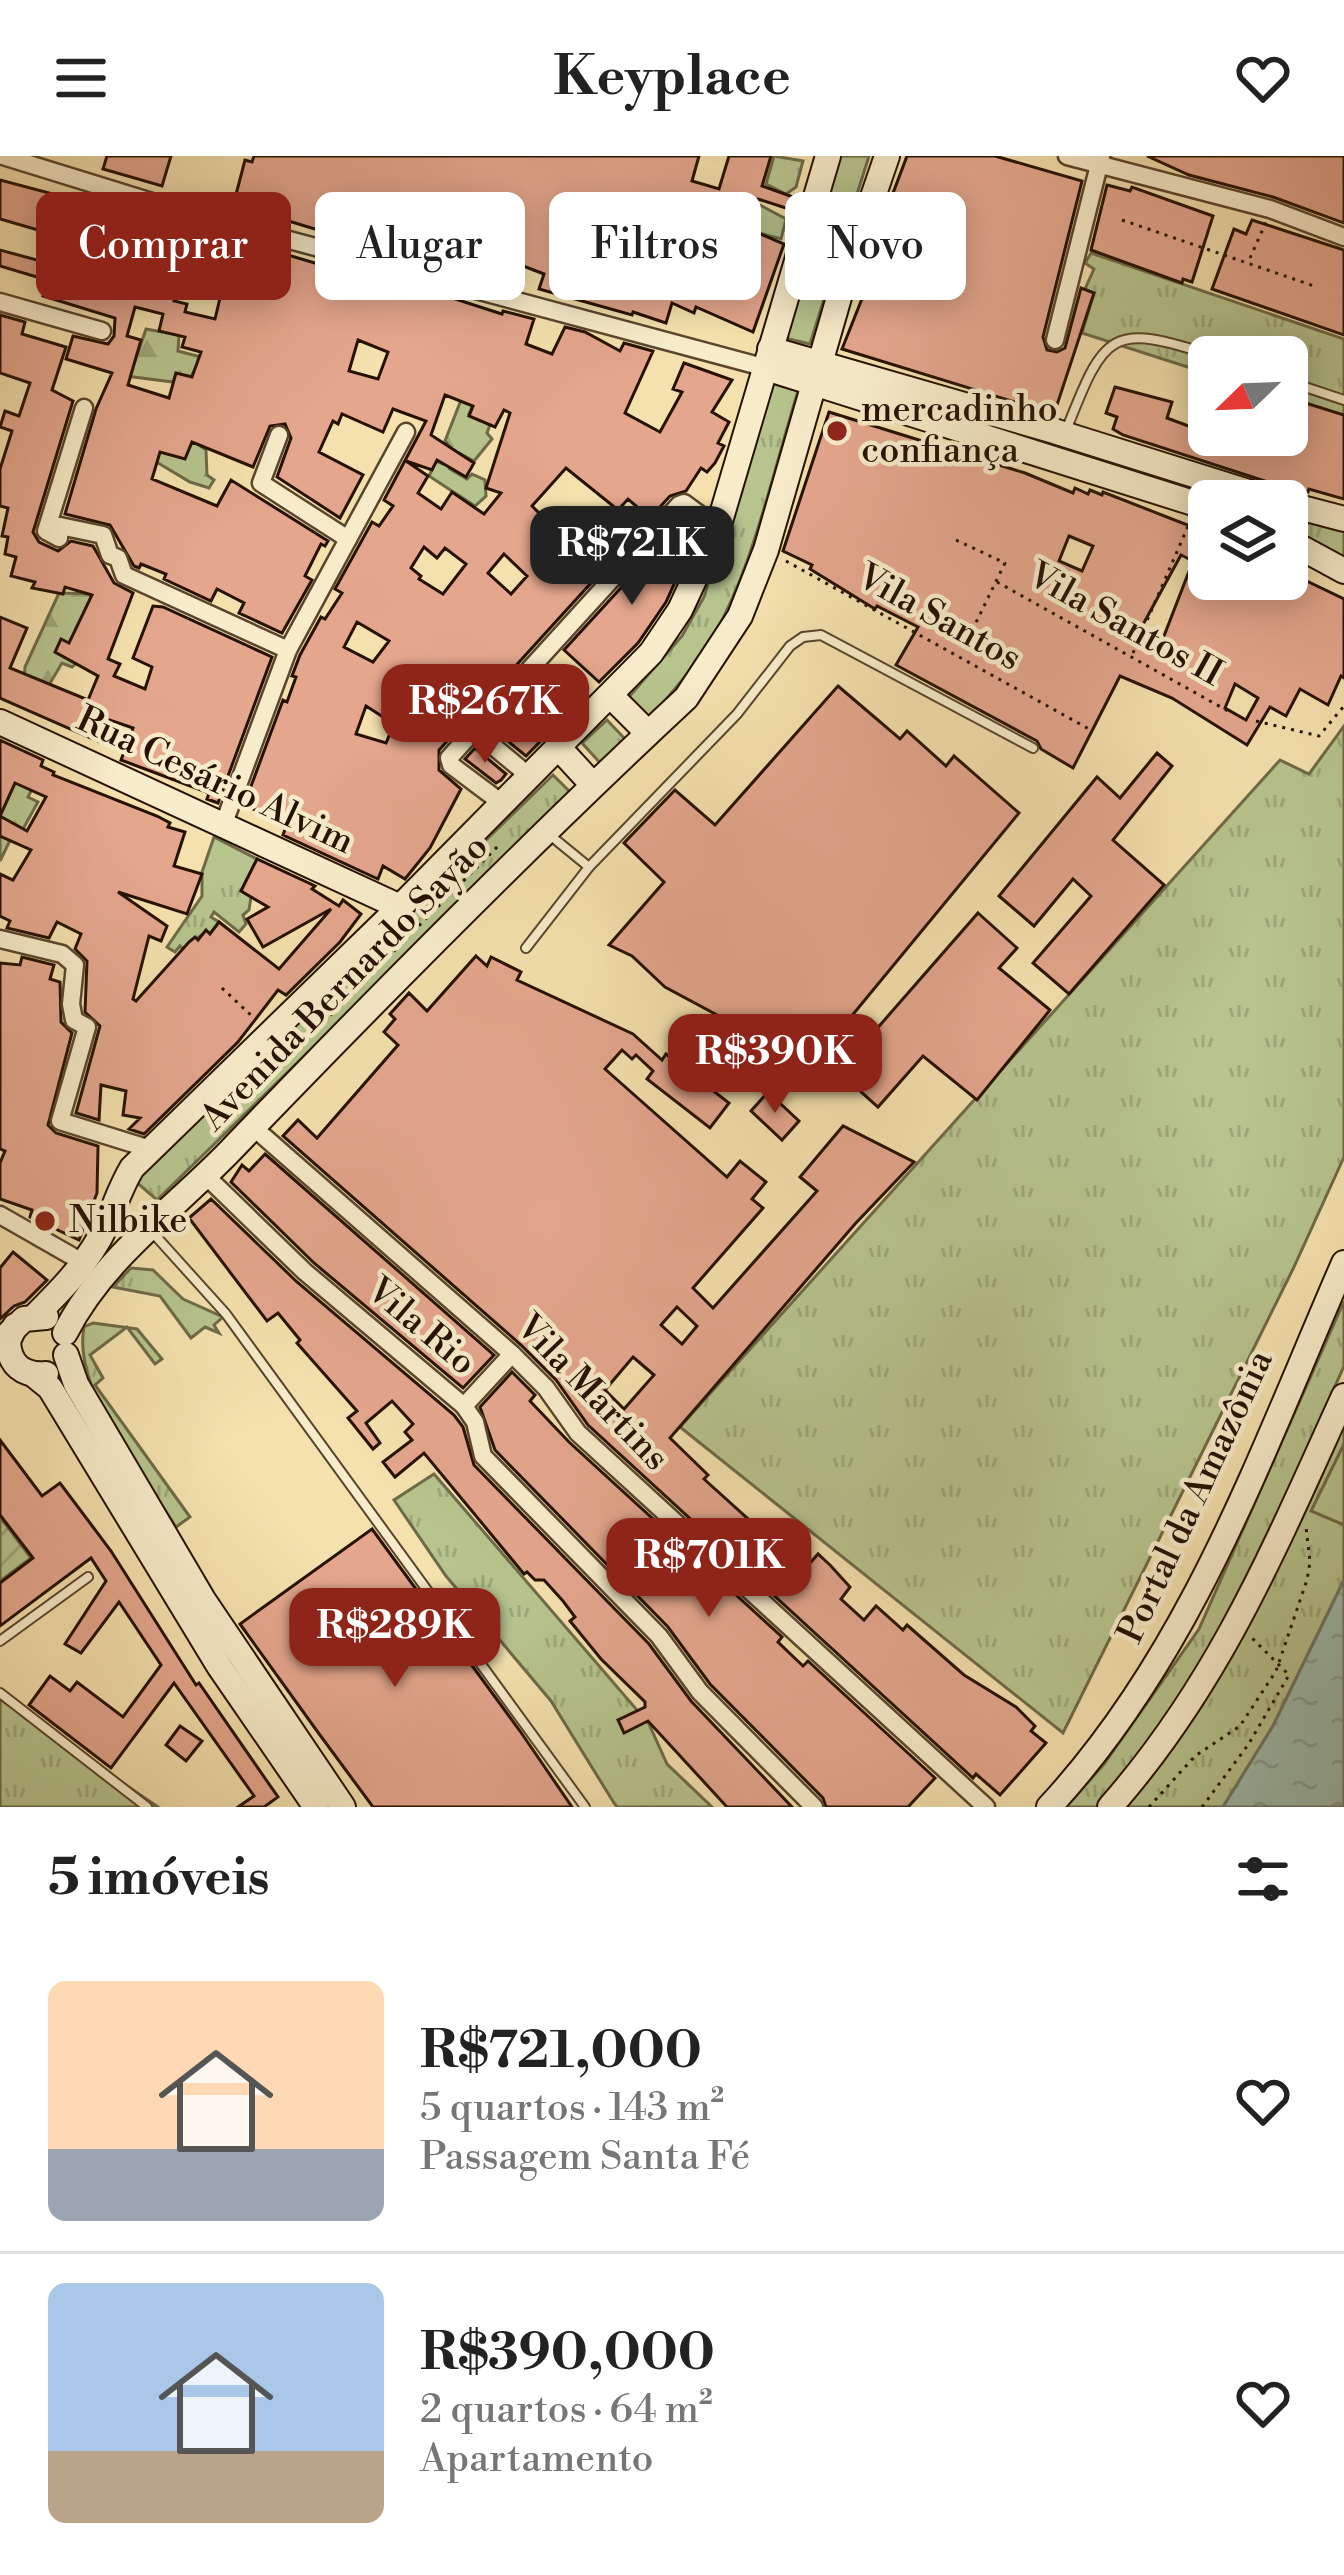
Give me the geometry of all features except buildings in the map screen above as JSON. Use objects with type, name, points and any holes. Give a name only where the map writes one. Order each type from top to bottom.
[{"type":"street","points":[[3,156],[181,211],[1059,432],[1210,480]]},
{"type":"street","name":"Avenida Bernardo Sayão","points":[[16,1328],[84,1263],[102,1234],[116,1195],[150,1149],[400,907],[651,653],[680,610],[718,528],[829,156]]},
{"type":"street","name":"Avenida Bernardo Sayão","points":[[66,1344],[81,1302],[117,1258],[206,1176],[443,930],[686,698],[716,657],[740,616],[766,550],[816,373],[886,156]]},
{"type":"street","points":[[1067,156],[1270,209],[1344,237]]},
{"type":"street","points":[[1055,340],[1100,161]]},
{"type":"street","points":[[0,302],[102,331]]},
{"type":"street","points":[[816,373],[1046,456],[1188,500]]},
{"type":"street","points":[[85,408],[46,531],[59,538],[61,526],[103,535],[124,575],[288,650]]},
{"type":"street","points":[[224,823],[288,650],[406,432]]},
{"type":"street","points":[[1046,456],[1059,432]]},
{"type":"street","points":[[278,435],[260,479],[263,485],[348,539]]},
{"type":"street","points":[[503,804],[451,765],[449,758],[679,505],[684,503],[718,528]]},
{"type":"street","points":[[1308,509],[1344,519]]},
{"type":"street","points":[[1308,552],[1344,571]]},
{"type":"street","points":[[611,696],[648,733]]},
{"type":"street","name":"Rua Cesário Alvim","points":[[0,722],[400,907]]},
{"type":"street","points":[[480,735],[530,776]]},
{"type":"street","points":[[560,748],[593,785]]},
{"type":"street","points":[[0,939],[62,954],[74,965],[71,1008],[74,1020],[87,1027],[60,1121],[150,1149]]},
{"type":"street","name":"Vila Martins","points":[[254,1127],[512,1354],[546,1388],[578,1433],[986,1807]]},
{"type":"street","name":"Vila Rio","points":[[206,1176],[305,1272],[464,1406],[475,1421],[483,1456],[659,1636],[700,1692],[814,1807]]},
{"type":"street","points":[[0,1215],[84,1263]]},
{"type":"street","name":"Portal da Amazônia","points":[[1049,1807],[1111,1736],[1203,1584],[1344,1263]]},
{"type":"street","points":[[316,1807],[219,1666],[50,1388],[18,1373],[8,1350],[16,1328],[56,1322],[87,1403],[204,1601],[343,1807]]},
{"type":"street","points":[[18,1373],[53,1371],[66,1344]]},
{"type":"street","points":[[464,1406],[512,1354]]},
{"type":"street","points":[[1110,1807],[1180,1721],[1229,1642],[1344,1396]]},
{"type":"lane","points":[[1059,432],[1092,365],[1109,345],[1132,336],[1160,338],[1188,348]]},
{"type":"lane","points":[[1308,388],[1344,400]]},
{"type":"lane","points":[[526,948],[589,867],[737,714],[802,637],[821,634],[1033,748]]},
{"type":"lane","points":[[545,831],[589,867]]},
{"type":"lane","points":[[149,1229],[226,1314],[584,1807]]},
{"type":"lane","points":[[0,1641],[88,1577]]},
{"type":"lane","points":[[0,1693],[147,1807]]},
{"type":"path","points":[[1249,262],[1270,209]]},
{"type":"path","points":[[1122,220],[1317,286]]},
{"type":"path","points":[[1132,655],[1188,537]]},
{"type":"path","name":"Vila Santos II","points":[[956,540],[1005,563],[966,643]]},
{"type":"path","name":"Vila Santos","points":[[766,550],[1089,729]]},
{"type":"path","name":"Vila Santos II","points":[[998,582],[1228,711]]},
{"type":"path","points":[[1256,721],[1319,736],[1344,706]]},
{"type":"path","points":[[489,833],[508,853]]},
{"type":"path","points":[[242,1059],[266,1080],[500,844]]},
{"type":"path","points":[[222,988],[270,1032]]},
{"type":"path","points":[[1149,1807],[1195,1756],[1240,1726],[1279,1664],[1307,1580],[1305,1519]]},
{"type":"path","points":[[1202,1807],[1249,1745],[1289,1675],[1252,1638]]},
{"type":"green space","points":[[774,156],[803,161],[796,187],[789,192],[766,184]]},
{"type":"green space","points":[[840,156],[869,156],[858,192],[829,192]]},
{"type":"green space","points":[[761,206],[785,218],[781,239],[761,234]]},
{"type":"green space","points":[[1091,253],[1344,339],[1344,417],[1308,406],[1308,336],[1188,336],[1188,367],[1082,333],[1094,293],[1085,289],[1094,269],[1085,263]]},
{"type":"green space","points":[[796,300],[824,300],[810,344],[785,338]]},
{"type":"green space","points":[[146,329],[179,335],[178,351],[201,357],[191,377],[176,373],[173,382],[118,375],[134,364]]},
{"type":"green space","points":[[472,372],[481,387],[469,414],[492,419],[487,433],[492,439],[474,461],[459,453],[450,469],[467,479],[472,474],[485,480],[486,496],[475,506],[429,476],[436,461],[443,464],[453,450],[445,441]]},
{"type":"green space","points":[[771,383],[798,391],[747,560],[703,653],[650,719],[628,698],[682,636],[704,597]]},
{"type":"green space","points":[[184,434],[206,450],[207,475],[214,480],[209,488],[143,454]]},
{"type":"green space","points":[[1308,512],[1344,522],[1344,567],[1308,546]]},
{"type":"green space","points":[[59,593],[91,594],[82,658],[72,667],[62,663],[49,685],[24,678],[25,667]]},
{"type":"green space","points":[[607,720],[625,739],[602,765],[582,743]]},
{"type":"green space","points":[[1344,726],[1344,1157],[1063,1733],[680,1427],[1280,760],[1309,774]]},
{"type":"green space","points":[[22,768],[39,775],[28,797],[38,802],[0,861],[0,816]]},
{"type":"green space","points":[[553,775],[572,794],[157,1200],[135,1181]]},
{"type":"green space","points":[[214,837],[257,859],[241,891],[251,897],[243,915],[246,924],[239,932],[214,912],[211,917],[219,922],[210,934],[206,931],[175,952],[167,947],[202,896],[202,872]]},
{"type":"green space","points":[[131,1268],[153,1270],[183,1299],[223,1317],[214,1325],[219,1333],[205,1327],[191,1338],[160,1296],[113,1287]]},
{"type":"green space","points":[[1344,1301],[1344,1366],[1244,1589],[1188,1689],[1102,1807],[1066,1807],[1104,1764],[1199,1629]]},
{"type":"green space","points":[[93,1323],[126,1328],[90,1355],[103,1378],[95,1385],[190,1517],[176,1527],[99,1404],[83,1351],[84,1327]]},
{"type":"green space","points":[[128,1328],[137,1329],[162,1359],[155,1364]]},
{"type":"green space","points":[[1344,1412],[1344,1580],[1273,1726],[1223,1807],[1118,1807]]},
{"type":"green space","points":[[1344,1444],[1344,1525],[1311,1511]]},
{"type":"green space","points":[[434,1474],[649,1724],[667,1764],[712,1807],[617,1807],[551,1701],[446,1576],[394,1500]]},
{"type":"green space","points":[[0,1517],[31,1558],[0,1581]]},
{"type":"green space","points":[[0,1699],[158,1807],[0,1807]]},
{"type":"water","points":[[1344,1580],[1344,1807],[1223,1807],[1273,1726]]},
{"type":"place","name":"mercadinho confiança","points":[[837,431]]},
{"type":"place","name":"Nilbike","points":[[45,1221]]}]
